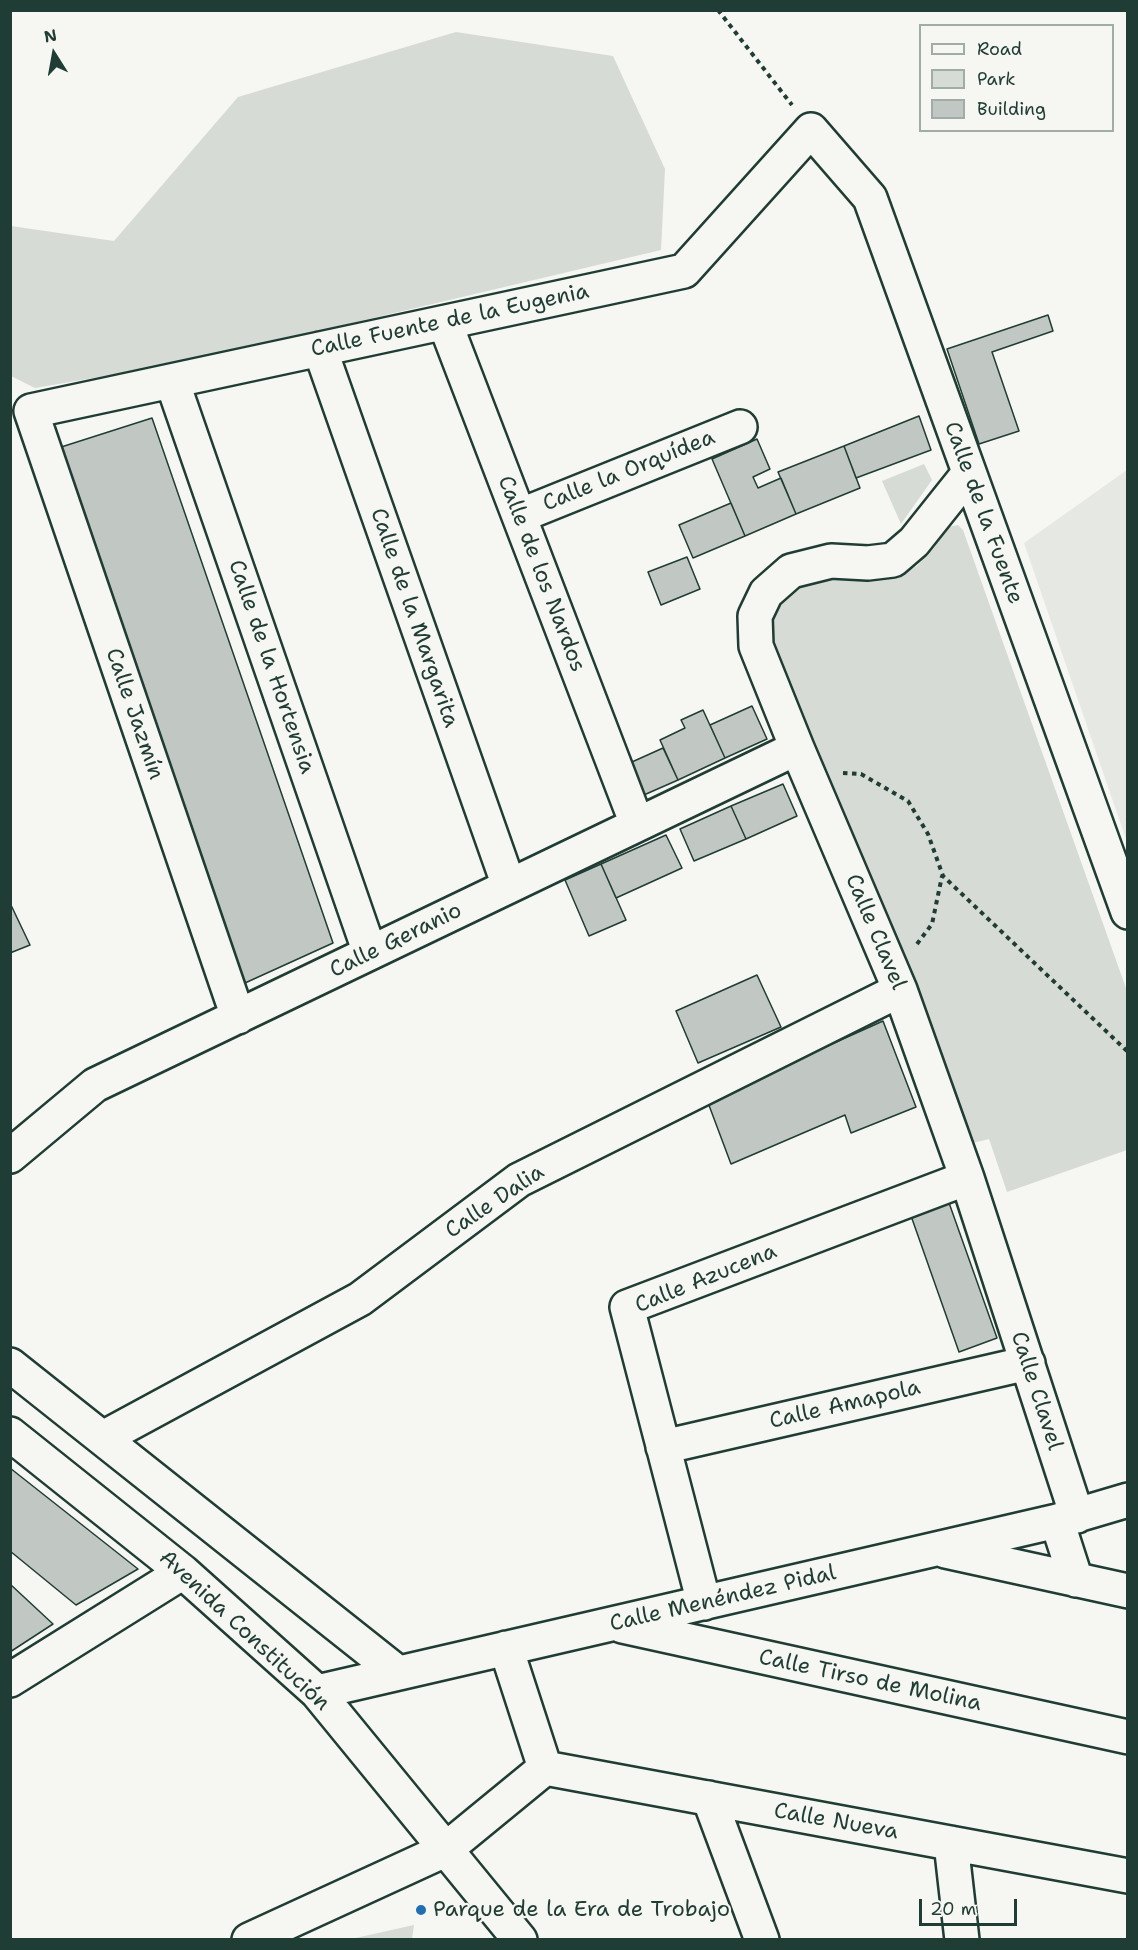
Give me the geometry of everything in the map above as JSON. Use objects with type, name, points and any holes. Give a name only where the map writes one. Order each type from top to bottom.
[{"type":"street","name":"Calle Fuente de la Eugenia","points":[[31,411],[684,271],[811,130]]},
{"type":"street","name":"Calle de la Fuente","points":[[811,130],[870,198],[1128,912]]},
{"type":"street","name":"Calle de los Nardos","points":[[445,323],[637,824]]},
{"type":"street","name":"Calle de la Margarita","points":[[320,349],[508,886]]},
{"type":"street","name":"Calle de la Hortensia","points":[[172,381],[370,953]]},
{"type":"street","name":"Calle Jazmín","points":[[31,411],[238,1017]]},
{"type":"street","name":"Calle la Orquídea","points":[[519,516],[740,427]]},
{"type":"street","name":"Calle Clavel","points":[[969,473],[914,542],[893,560],[868,563],[831,561],[791,571],[766,592],[755,616],[756,646],[897,983],[967,1178],[1028,1363],[1067,1519],[1076,1580]]},
{"type":"street","name":"Calle Geranio","points":[[10,1156],[95,1085],[637,824],[802,759]]},
{"type":"street","name":"Calle Dalia","points":[[103,1438],[360,1299],[519,1180],[897,983]]},
{"type":"street","name":"Calle Azucena","points":[[704,1603],[627,1306],[967,1178]]},
{"type":"street","name":"Calle Amapola","points":[[663,1447],[1028,1363]]},
{"type":"street","points":[[10,1365],[398,1673]]},
{"type":"street","name":"Avenida Constitución","points":[[10,1434],[183,1572],[317,1692],[520,1940]]},
{"type":"street","name":"Calle Menéndez Pidal","points":[[317,1692],[1067,1519],[1128,1500]]},
{"type":"street","points":[[936,1549],[1128,1591]]},
{"type":"street","points":[[10,1680],[183,1572]]},
{"type":"street","name":"Calle Tirso de Molina","points":[[613,1624],[1128,1737]]},
{"type":"street","points":[[249,1940],[445,1850],[545,1768],[506,1648]]},
{"type":"street","name":"Calle Nueva","points":[[545,1768],[1128,1876]]},
{"type":"street","points":[[709,1798],[762,1940]]},
{"type":"street","points":[[951,1843],[962,1940]]},
{"type":"path","points":[[718,10],[811,130]]},
{"type":"path","points":[[802,759],[861,774],[908,801],[928,834],[943,876],[1128,1052]]},
{"type":"path","points":[[897,983],[932,924],[943,876]]},
{"type":"shaded area","points":[[1127,470],[1127,842],[1024,543]]},
{"type":"green space","points":[[456,32],[613,56],[665,169],[661,250],[187,362],[35,388],[11,376],[11,226],[114,241],[238,97]]},
{"type":"green space","points":[[924,464],[932,480],[901,524],[882,481]]},
{"type":"green space","points":[[958,525],[963,530],[1127,991],[1127,1150],[1007,1192],[989,1139],[973,1143],[910,971],[772,641],[769,624],[772,604],[802,583],[831,580],[876,580],[900,574],[917,566],[934,548],[948,527]]},
{"type":"green space","points":[[414,1925],[412,1939],[351,1939]]},
{"type":"building","points":[[1048,315],[1053,331],[992,352],[1019,431],[979,444],[947,349]]},
{"type":"building","points":[[919,416],[931,450],[856,478],[844,446]]},
{"type":"building","points":[[152,418],[333,943],[245,983],[55,449]]},
{"type":"building","points":[[757,439],[770,469],[753,477],[758,488],[781,478],[796,514],[745,536],[712,459]]},
{"type":"building","points":[[844,446],[860,488],[796,514],[778,472]]},
{"type":"building","points":[[731,503],[745,536],[693,558],[679,525]]},
{"type":"building","points":[[687,557],[700,589],[661,605],[648,572]]},
{"type":"building","points":[[752,706],[767,739],[725,758],[710,725]]},
{"type":"building","points":[[703,710],[725,758],[678,780],[660,740],[685,728],[681,720]]},
{"type":"building","points":[[663,748],[678,780],[637,798],[623,766]]},
{"type":"building","points":[[783,784],[797,816],[746,839],[731,806]]},
{"type":"building","points":[[731,806],[746,839],[694,861],[680,829]]},
{"type":"building","points":[[666,835],[682,868],[616,898],[601,864]]},
{"type":"building","points":[[601,864],[626,920],[589,936],[565,880]]},
{"type":"building","points":[[10,903],[30,945],[10,953]]},
{"type":"building","points":[[757,975],[781,1027],[698,1063],[676,1011]]},
{"type":"building","points":[[883,1021],[916,1107],[851,1133],[845,1115],[731,1164],[707,1100]]},
{"type":"building","points":[[948,1200],[997,1338],[959,1352],[910,1213]]},
{"type":"building","points":[[10,1468],[138,1569],[76,1605],[10,1551]]},
{"type":"building","points":[[10,1584],[53,1624],[10,1652]]},
{"type":"place","name":"Parque de la Era de Trobajo","points":[[421,1910]]}]
